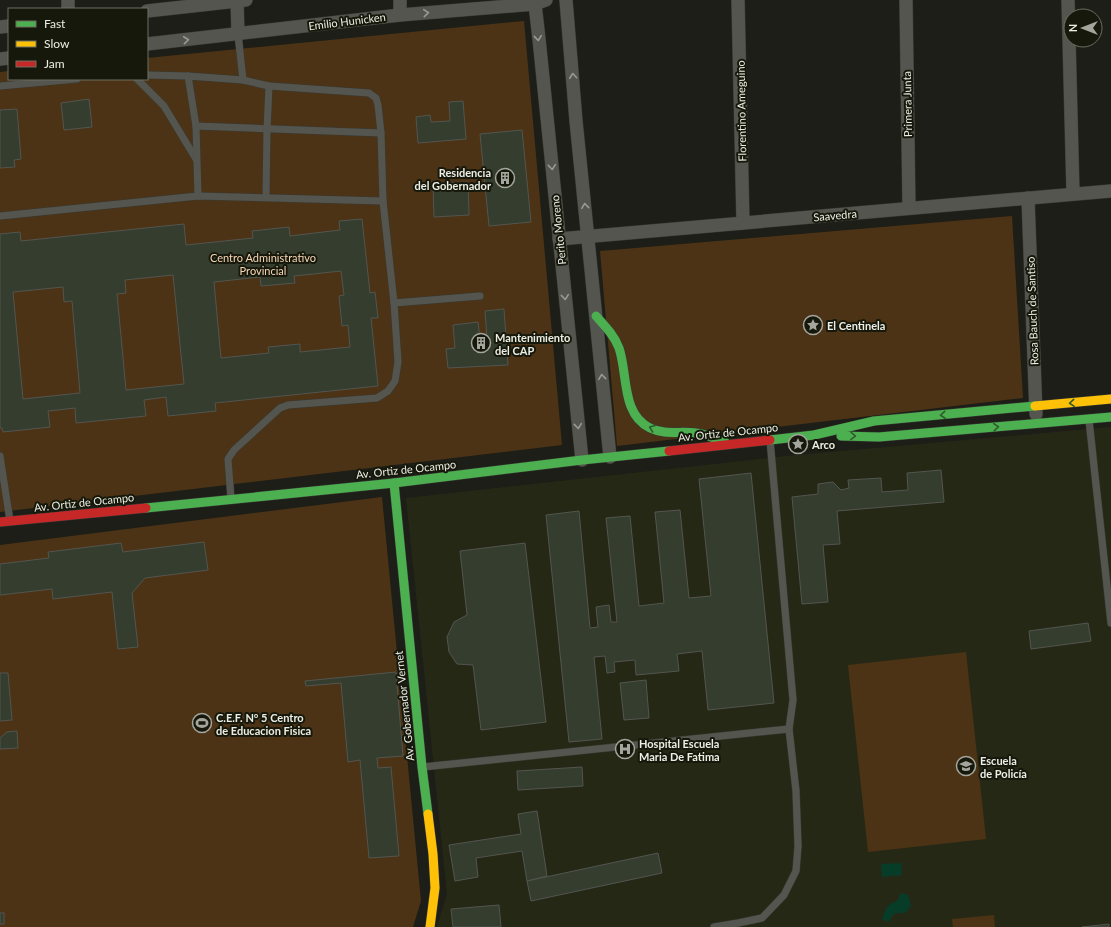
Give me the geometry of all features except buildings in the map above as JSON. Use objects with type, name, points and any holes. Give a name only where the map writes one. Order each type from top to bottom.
[{"type":"main road","points":[[596,316],[615,339],[621,356],[630,405],[638,419],[648,427],[664,432],[697,433],[730,444]]},
{"type":"main road","name":"Av. Ortiz de Ocampo","points":[[0,522],[394,483],[582,460],[814,435],[874,421],[1111,399]]},
{"type":"main road","name":"Av. Ortiz de Ocampo","points":[[814,435],[879,437],[1111,417]]},
{"type":"main road","name":"Av. Gobernador Vernet","points":[[394,483],[422,768],[436,888],[430,927]]},
{"type":"street","points":[[148,11],[240,0],[238,34]]},
{"type":"street","points":[[400,0],[400,15]]},
{"type":"street","points":[[566,0],[576,121],[610,457]]},
{"type":"street","name":"Florentino Ameguino","points":[[738,0],[743,223]]},
{"type":"street","name":"Primera Junta","points":[[906,0],[909,208]]},
{"type":"street","points":[[1068,0],[1073,193]]},
{"type":"street","name":"Emilio Hunicken","points":[[148,44],[538,1]]},
{"type":"street","name":"Perito Moreno","points":[[538,1],[559,239],[582,460]]},
{"type":"street","name":"Saavedra","points":[[559,239],[1073,193],[1111,191]]},
{"type":"street","name":"Rosa Bauch de Santiso","points":[[1028,198],[1037,423]]},
{"type":"lane","points":[[238,34],[243,80]]},
{"type":"lane","points":[[148,75],[243,80],[269,86],[369,93],[376,98],[378,104],[381,132],[383,201],[394,303],[398,362],[395,381],[388,391],[377,398],[288,405],[280,408],[234,450],[228,459],[231,499]]},
{"type":"lane","points":[[188,76],[196,126],[198,196]]},
{"type":"lane","points":[[0,86],[66,80]]},
{"type":"lane","points":[[138,80],[164,106],[196,159]]},
{"type":"lane","points":[[266,197],[269,86]]},
{"type":"lane","points":[[196,126],[381,132]]},
{"type":"lane","points":[[0,216],[198,196],[383,201]]},
{"type":"lane","points":[[394,303],[480,296]]},
{"type":"lane","points":[[1089,420],[1111,623]]},
{"type":"lane","points":[[714,927],[762,918],[784,895],[796,871],[798,846],[796,792],[788,729],[793,700],[770,440]]},
{"type":"lane","points":[[0,456],[10,521]]},
{"type":"lane","points":[[422,768],[788,729]]},
{"type":"shaded area","points":[[1111,427],[1111,927],[437,927],[447,894],[406,498],[786,456]]},
{"type":"shaded area","points":[[901,863],[902,875],[882,877],[881,864]]},
{"type":"shaded area","points":[[901,893],[908,895],[911,906],[905,913],[895,913],[888,922],[882,919],[887,908],[897,901]]},
{"type":"green space","name":"Centro Administrativo Provincial","points":[[524,21],[562,445],[0,512],[0,72],[8,71],[8,80],[148,80],[148,58]]},
{"type":"green space","name":"El Centinela","points":[[1012,216],[1023,398],[617,446],[600,251]]},
{"type":"green space","name":"C.E.F. N° 5 Centro de Educacion Fisica","points":[[382,497],[421,901],[413,927],[0,927],[0,545]]},
{"type":"green space","points":[[966,652],[986,839],[868,852],[848,665]]},
{"type":"green space","points":[[994,915],[995,927],[953,927],[952,919]]},
{"type":"traffic: fast","points":[[596,316],[617,343],[622,358],[630,403],[634,413],[641,422],[655,430],[667,432],[690,432],[707,435],[725,442]]},
{"type":"traffic: fast","points":[[770,440],[814,435],[874,421],[1035,406]]},
{"type":"traffic: fast","points":[[841,436],[879,437],[1111,417]]},
{"type":"traffic: fast","points":[[146,508],[394,483],[669,451]]},
{"type":"traffic: fast","points":[[394,483],[428,814]]},
{"type":"traffic: slow","points":[[1035,406],[1111,399]]},
{"type":"traffic: slow","points":[[428,814],[433,854],[435,888],[430,927]]},
{"type":"traffic: jam","points":[[669,451],[770,440]]},
{"type":"traffic: jam","points":[[0,522],[146,508]]},
{"type":"place","name":"Residencia del Gobernador","points":[[505,178]]},
{"type":"place","name":"El Centinela","points":[[813,325]]},
{"type":"place","name":"Mantenimiento del CAP","points":[[481,343]]},
{"type":"place","name":"Arco","points":[[798,444]]},
{"type":"place","name":"C.E.F. N° 5 Centro de Educacion Fisica","points":[[202,723]]},
{"type":"place","name":"Hospital Escuela Maria De Fatima","points":[[625,749]]},
{"type":"place","name":"Escuela de Policía","points":[[966,766]]}]
